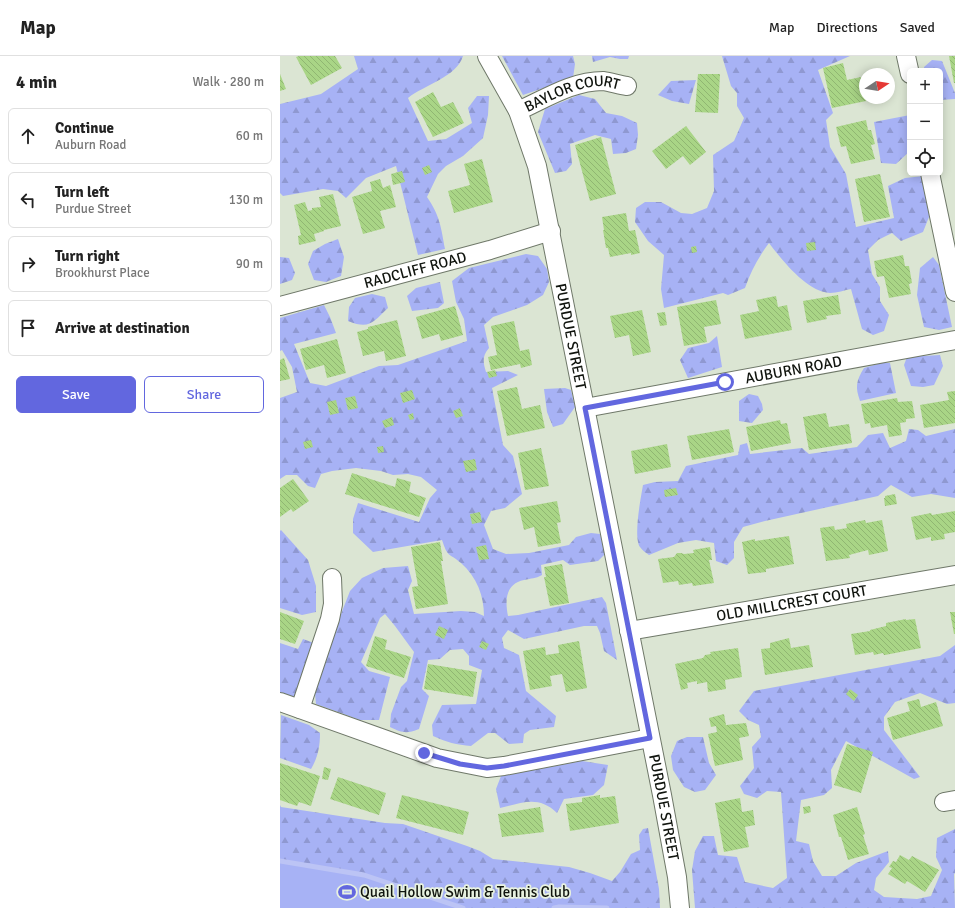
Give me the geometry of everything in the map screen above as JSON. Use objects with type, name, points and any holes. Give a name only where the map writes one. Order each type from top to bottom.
[{"type":"street","name":"PURDUE STREET","points":[[487,56],[518,111],[538,166],[672,849],[680,908]]},
{"type":"street","points":[[906,56],[909,68]]},
{"type":"street","name":"BAYLOR COURT","points":[[518,111],[572,86],[587,82],[604,81],[627,86]]},
{"type":"street","points":[[931,176],[955,292]]},
{"type":"street","name":"RADCLIFF ROAD","points":[[280,306],[490,250],[551,231]]},
{"type":"street","name":"AUBURN ROAD","points":[[585,408],[955,340]]},
{"type":"street","name":"OLD MILLCREST COURT","points":[[629,631],[955,574]]},
{"type":"street","points":[[300,709],[330,619],[333,604],[332,578]]},
{"type":"street","points":[[280,702],[437,758],[487,768],[650,738]]},
{"type":"green space","points":[[354,56],[463,56],[460,63],[454,70],[408,98],[428,141],[446,139],[472,123],[468,108],[477,96],[489,96],[488,115],[483,138],[463,156],[446,166],[438,174],[427,197],[437,216],[445,249],[418,255],[396,166],[366,178],[346,198],[338,191],[323,189],[283,196],[280,193],[280,104],[321,94],[358,69]]},
{"type":"green space","points":[[502,56],[573,56],[575,64],[573,78],[523,95]]},
{"type":"green space","points":[[592,56],[629,56],[628,59],[610,57],[593,62]]},
{"type":"green space","points":[[722,56],[850,56],[818,70],[833,113],[826,120],[830,147],[846,174],[856,227],[894,218],[888,186],[905,178],[924,176],[931,212],[923,232],[901,241],[892,233],[878,240],[868,250],[872,274],[880,287],[880,301],[889,315],[884,331],[873,335],[862,329],[851,289],[830,293],[813,287],[788,266],[769,243],[755,265],[745,288],[728,295],[723,293],[664,308],[661,289],[664,255],[648,241],[635,222],[636,208],[645,202],[661,202],[681,213],[692,214],[707,208],[714,191],[713,155],[734,141],[744,118],[737,106],[737,93],[731,86]]},
{"type":"green space","points":[[932,60],[942,61],[955,93],[955,99],[943,100],[943,68],[924,67]]},
{"type":"green space","points":[[696,80],[689,104],[672,101],[658,95],[671,81]]},
{"type":"green space","points":[[579,95],[595,99],[606,113],[622,116],[637,123],[638,135],[636,149],[626,153],[613,154],[611,139],[595,135],[570,144],[572,164],[566,171],[555,173],[538,132],[545,109]]},
{"type":"green space","points":[[907,116],[907,154],[896,164],[881,163],[874,122]]},
{"type":"green space","points":[[338,239],[344,257],[341,276],[326,282],[314,280],[308,264],[313,251]]},
{"type":"green space","points":[[526,254],[538,256],[547,269],[549,282],[543,295],[527,305],[493,317],[484,325],[489,348],[484,359],[486,372],[508,371],[518,375],[492,388],[503,445],[513,456],[522,494],[505,508],[491,511],[484,525],[493,549],[506,554],[529,553],[569,545],[576,537],[591,533],[600,534],[605,554],[598,561],[570,565],[563,560],[541,565],[542,575],[518,582],[513,585],[508,594],[507,610],[508,616],[518,615],[602,597],[606,603],[617,660],[604,651],[597,626],[584,626],[524,639],[508,630],[502,638],[504,648],[519,655],[526,691],[556,716],[554,727],[530,730],[524,734],[523,743],[509,744],[495,733],[488,733],[471,746],[456,744],[433,736],[432,725],[442,705],[476,704],[482,670],[469,665],[469,656],[463,649],[450,650],[440,659],[428,660],[422,689],[429,696],[419,729],[411,732],[404,732],[390,727],[391,714],[401,687],[407,681],[414,652],[385,614],[380,618],[361,662],[369,671],[390,677],[379,720],[360,720],[316,704],[314,683],[350,591],[362,578],[383,568],[408,566],[412,581],[408,590],[414,614],[461,611],[475,612],[484,616],[484,609],[481,594],[471,574],[467,568],[447,552],[442,540],[373,552],[353,533],[353,519],[358,503],[419,522],[430,498],[437,490],[421,477],[408,474],[393,475],[381,471],[356,468],[321,474],[315,488],[308,486],[297,475],[286,475],[280,479],[280,398],[297,392],[292,367],[282,350],[280,351],[280,318],[324,305],[336,333],[294,344],[310,383],[326,386],[379,366],[398,365],[467,341],[464,319],[456,302],[452,281],[469,268]]},
{"type":"green space","points":[[280,257],[289,258],[295,273],[292,280],[280,284]]},
{"type":"green space","points":[[933,257],[939,265],[952,327],[939,330],[924,327],[917,295],[920,268]]},
{"type":"green space","points":[[440,282],[444,303],[438,308],[412,311],[407,296],[416,288]]},
{"type":"green space","points":[[372,294],[385,297],[388,308],[375,321],[366,325],[355,324],[348,321],[349,307],[355,298]]},
{"type":"green space","points":[[717,336],[722,367],[688,378],[680,360],[688,348],[709,343]]},
{"type":"green space","points":[[940,355],[943,366],[934,385],[923,387],[911,386],[904,365],[907,357]]},
{"type":"green space","points":[[881,363],[890,363],[896,393],[860,401],[857,392],[857,384],[861,373],[864,368]]},
{"type":"green space","points":[[565,388],[571,390],[575,407],[563,424],[553,427],[547,412],[544,389]]},
{"type":"green space","points":[[749,394],[758,396],[763,410],[752,423],[739,421],[739,401]]},
{"type":"green space","points":[[909,429],[918,430],[926,436],[955,429],[955,498],[931,494],[912,497],[891,485],[878,496],[743,527],[734,542],[734,558],[727,565],[716,561],[714,543],[696,540],[678,543],[649,555],[640,547],[637,535],[637,526],[643,485],[655,482],[678,481],[686,466],[738,455],[740,445],[747,443],[750,454],[802,448],[809,454],[857,447],[868,435],[883,433],[890,448],[906,441]]},
{"type":"green space","points":[[281,530],[308,560],[316,586],[316,612],[302,615],[280,608]]},
{"type":"green space","points":[[303,639],[314,643],[297,697],[290,700],[280,694],[280,643],[298,649]]},
{"type":"green space","points":[[955,645],[955,703],[947,704],[920,693],[895,702],[884,717],[884,730],[920,777],[914,779],[846,741],[831,770],[832,788],[824,795],[801,800],[796,841],[809,844],[813,861],[822,876],[836,876],[856,863],[888,851],[889,862],[876,878],[874,890],[884,897],[917,899],[931,896],[942,870],[936,857],[937,838],[955,829],[955,908],[695,908],[692,870],[695,851],[703,836],[714,836],[718,855],[737,857],[745,882],[773,888],[787,878],[781,792],[767,791],[757,798],[744,794],[740,786],[754,768],[752,747],[761,737],[759,725],[748,720],[739,711],[754,691],[940,656]]},
{"type":"green space","points":[[281,715],[309,725],[320,733],[318,751],[311,769],[280,758]]},
{"type":"green space","points":[[687,737],[703,737],[709,763],[716,775],[705,790],[695,792],[684,787],[673,770],[671,756],[677,741]]},
{"type":"green space","points":[[582,761],[608,765],[604,785],[593,795],[564,799],[557,813],[550,807],[537,802],[523,803],[500,808],[496,789],[501,776]]},
{"type":"green space","points":[[280,805],[281,807],[385,823],[403,824],[480,851],[493,859],[569,867],[612,881],[620,872],[631,854],[640,850],[639,835],[643,829],[648,828],[659,889],[660,908],[287,908],[280,869]]},
{"type":"green space","name":"Quail Hollow Swim & Tennis Club","points":[[280,861],[364,875],[463,908],[280,908]]},
{"type":"building","points":[[335,56],[342,68],[311,85],[296,57]]},
{"type":"building","points":[[949,56],[955,56],[955,83],[954,83]]},
{"type":"building","points":[[843,63],[847,80],[859,77],[859,102],[832,108],[823,68]]},
{"type":"building","points":[[280,74],[286,89],[280,91]]},
{"type":"building","points":[[698,74],[720,74],[718,113],[695,112]]},
{"type":"building","points":[[433,92],[441,107],[453,102],[464,123],[433,137],[415,102]]},
{"type":"building","points":[[866,120],[868,130],[871,130],[875,144],[871,145],[875,159],[851,164],[846,146],[841,147],[836,127]]},
{"type":"building","points":[[686,126],[706,152],[690,165],[683,156],[666,169],[652,151]]},
{"type":"building","points":[[601,137],[616,194],[590,201],[575,145]]},
{"type":"building","points":[[482,159],[493,202],[454,213],[448,191],[470,185],[464,164]]},
{"type":"building","points":[[429,165],[432,172],[425,175],[422,168]]},
{"type":"building","points":[[402,171],[405,182],[393,185],[391,174]]},
{"type":"building","points":[[880,174],[890,217],[864,222],[855,179]]},
{"type":"building","points":[[380,179],[383,188],[390,185],[396,207],[380,211],[385,228],[363,234],[352,197],[372,191],[370,182]]},
{"type":"building","points":[[333,194],[341,226],[314,234],[316,241],[299,245],[298,236],[301,235],[294,205],[305,202],[308,211],[312,210],[312,208],[321,207],[319,197]]},
{"type":"building","points":[[626,213],[629,231],[635,230],[640,253],[610,257],[608,248],[606,248],[602,217]]},
{"type":"building","points":[[815,242],[816,250],[807,251],[806,243]]},
{"type":"building","points":[[696,246],[697,252],[692,253],[691,247]]},
{"type":"building","points":[[903,255],[905,266],[909,266],[912,283],[909,284],[911,294],[889,298],[884,276],[877,277],[874,261]]},
{"type":"building","points":[[838,295],[841,314],[826,316],[827,319],[807,323],[803,301]]},
{"type":"building","points":[[776,296],[778,307],[787,305],[792,330],[745,339],[740,315],[759,311],[756,300]]},
{"type":"building","points":[[716,300],[721,324],[704,327],[707,342],[684,346],[677,307]]},
{"type":"building","points":[[455,306],[463,335],[441,341],[439,334],[422,339],[416,317]]},
{"type":"building","points":[[642,310],[651,352],[633,356],[629,335],[615,338],[610,316]]},
{"type":"building","points":[[665,312],[667,325],[660,326],[657,313]]},
{"type":"building","points":[[397,320],[406,356],[386,361],[384,351],[363,356],[357,332],[368,329],[368,327]]},
{"type":"building","points":[[514,321],[520,351],[529,349],[532,365],[521,368],[520,364],[491,370],[488,357],[497,355],[491,326]]},
{"type":"building","points":[[337,339],[346,373],[327,378],[324,365],[306,370],[300,349]]},
{"type":"building","points":[[284,358],[290,379],[280,381],[280,360]]},
{"type":"building","points":[[495,370],[497,376],[489,378],[487,372]]},
{"type":"building","points":[[517,387],[522,409],[540,405],[545,428],[507,436],[497,391]]},
{"type":"building","points":[[412,390],[415,399],[403,403],[400,393]]},
{"type":"building","points":[[955,391],[955,423],[924,428],[920,405],[949,400],[947,392]]},
{"type":"building","points":[[355,396],[358,408],[348,410],[345,398]]},
{"type":"building","points":[[897,398],[898,402],[912,401],[915,418],[906,419],[906,422],[900,423],[902,435],[889,437],[887,425],[871,428],[870,423],[865,424],[861,404]]},
{"type":"building","points":[[336,400],[339,413],[330,415],[327,402]]},
{"type":"building","points":[[460,408],[463,416],[456,418],[453,411]]},
{"type":"building","points":[[413,413],[414,419],[410,420],[408,415]]},
{"type":"building","points":[[826,413],[829,427],[849,424],[852,443],[809,450],[803,417]]},
{"type":"building","points":[[392,417],[394,425],[385,428],[382,421]]},
{"type":"building","points":[[780,420],[781,424],[787,423],[791,443],[751,451],[746,427]]},
{"type":"building","points":[[729,429],[734,452],[692,460],[687,436]]},
{"type":"building","points":[[311,440],[313,447],[305,449],[303,442]]},
{"type":"building","points":[[667,444],[671,467],[635,474],[631,451]]},
{"type":"building","points":[[383,446],[384,452],[378,453],[377,447]]},
{"type":"building","points":[[541,448],[549,486],[525,490],[518,453]]},
{"type":"building","points":[[475,459],[477,470],[466,472],[463,461]]},
{"type":"building","points":[[352,473],[395,487],[397,478],[411,482],[409,492],[426,498],[419,517],[345,494]]},
{"type":"building","points":[[293,479],[309,501],[293,512],[291,509],[280,517],[280,488]]},
{"type":"building","points":[[676,488],[678,495],[665,497],[664,490]]},
{"type":"building","points":[[895,494],[897,504],[885,506],[885,496]]},
{"type":"building","points":[[557,501],[561,522],[557,523],[561,543],[538,547],[534,527],[524,530],[519,508]]},
{"type":"building","points":[[955,511],[955,532],[944,534],[945,539],[931,541],[931,537],[916,540],[911,517],[931,513],[932,515]]},
{"type":"building","points":[[480,512],[482,522],[472,524],[470,514]]},
{"type":"building","points":[[865,520],[866,523],[882,520],[888,551],[869,555],[868,550],[849,555],[850,558],[826,561],[820,528],[834,526],[835,530],[847,528],[846,524]]},
{"type":"building","points":[[789,536],[794,564],[766,569],[766,572],[748,574],[742,542],[755,539],[755,541]]},
{"type":"building","points":[[440,542],[443,561],[441,561],[448,604],[416,609],[412,587],[418,586],[411,547]]},
{"type":"building","points":[[486,545],[489,559],[479,560],[476,547]]},
{"type":"building","points":[[710,547],[712,560],[709,560],[714,583],[693,586],[692,583],[679,585],[678,581],[663,583],[658,559],[674,557],[677,553],[694,553],[693,550]]},
{"type":"building","points":[[562,564],[569,603],[550,606],[544,577],[546,577],[544,567]]},
{"type":"building","points":[[280,612],[304,621],[295,644],[280,639]]},
{"type":"building","points":[[950,612],[955,612],[955,634],[954,634]]},
{"type":"building","points":[[906,619],[915,619],[921,648],[885,655],[883,653],[874,655],[873,652],[855,655],[851,634],[870,631],[886,626],[886,623]]},
{"type":"building","points":[[439,626],[448,630],[444,639],[435,635]]},
{"type":"building","points":[[375,636],[387,640],[385,649],[411,657],[404,678],[366,666]]},
{"type":"building","points":[[789,638],[791,648],[809,645],[813,667],[765,675],[761,649],[770,648],[770,643]]},
{"type":"building","points":[[482,641],[489,644],[486,650],[479,647]]},
{"type":"building","points":[[579,641],[587,688],[566,692],[562,674],[550,676],[552,686],[530,690],[523,651],[545,647],[546,655],[559,653],[558,645]]},
{"type":"building","points":[[738,648],[742,677],[725,680],[726,689],[708,692],[707,682],[697,684],[697,681],[687,683],[688,688],[681,690],[675,664],[703,658],[705,655],[711,654],[710,652]]},
{"type":"building","points":[[428,664],[477,672],[473,697],[424,689]]},
{"type":"building","points":[[850,689],[858,695],[854,701],[846,694]]},
{"type":"building","points":[[919,699],[921,707],[936,702],[943,726],[893,740],[887,718],[910,711],[907,702]]},
{"type":"building","points":[[724,714],[726,725],[746,723],[749,736],[739,738],[743,760],[715,766],[708,734],[717,732],[716,726],[711,727],[709,718]]},
{"type":"building","points":[[847,744],[873,752],[861,793],[834,785]]},
{"type":"building","points":[[280,763],[320,776],[311,806],[299,802],[297,806],[280,800]]},
{"type":"building","points":[[324,767],[331,769],[328,780],[322,779]]},
{"type":"building","points":[[338,777],[386,793],[379,815],[330,799]]},
{"type":"building","points":[[402,795],[469,812],[463,835],[396,818]]},
{"type":"building","points":[[600,795],[600,798],[615,796],[619,823],[570,831],[566,804],[582,802],[582,798]]},
{"type":"building","points":[[740,798],[742,812],[753,810],[755,825],[745,827],[749,847],[724,852],[715,803]]},
{"type":"building","points":[[810,806],[811,812],[804,814],[803,807]]},
{"type":"building","points":[[540,807],[544,832],[502,837],[498,814]]},
{"type":"building","points":[[857,807],[869,854],[848,860],[841,837],[839,837],[833,815]]},
{"type":"building","points":[[900,855],[909,860],[912,856],[939,870],[925,892],[907,881],[905,884],[888,874],[892,868],[889,867],[893,861],[896,862]]},
{"type":"waterway","points":[[280,861],[364,875],[463,908]]},
{"type":"waterway","points":[[554,908],[607,908]]},
{"type":"place","name":"Quail Hollow Swim & Tennis Club","points":[[347,892]]},
{"type":"route","points":[[424,753],[460,764],[487,768],[650,738],[585,408],[725,382]]}]
